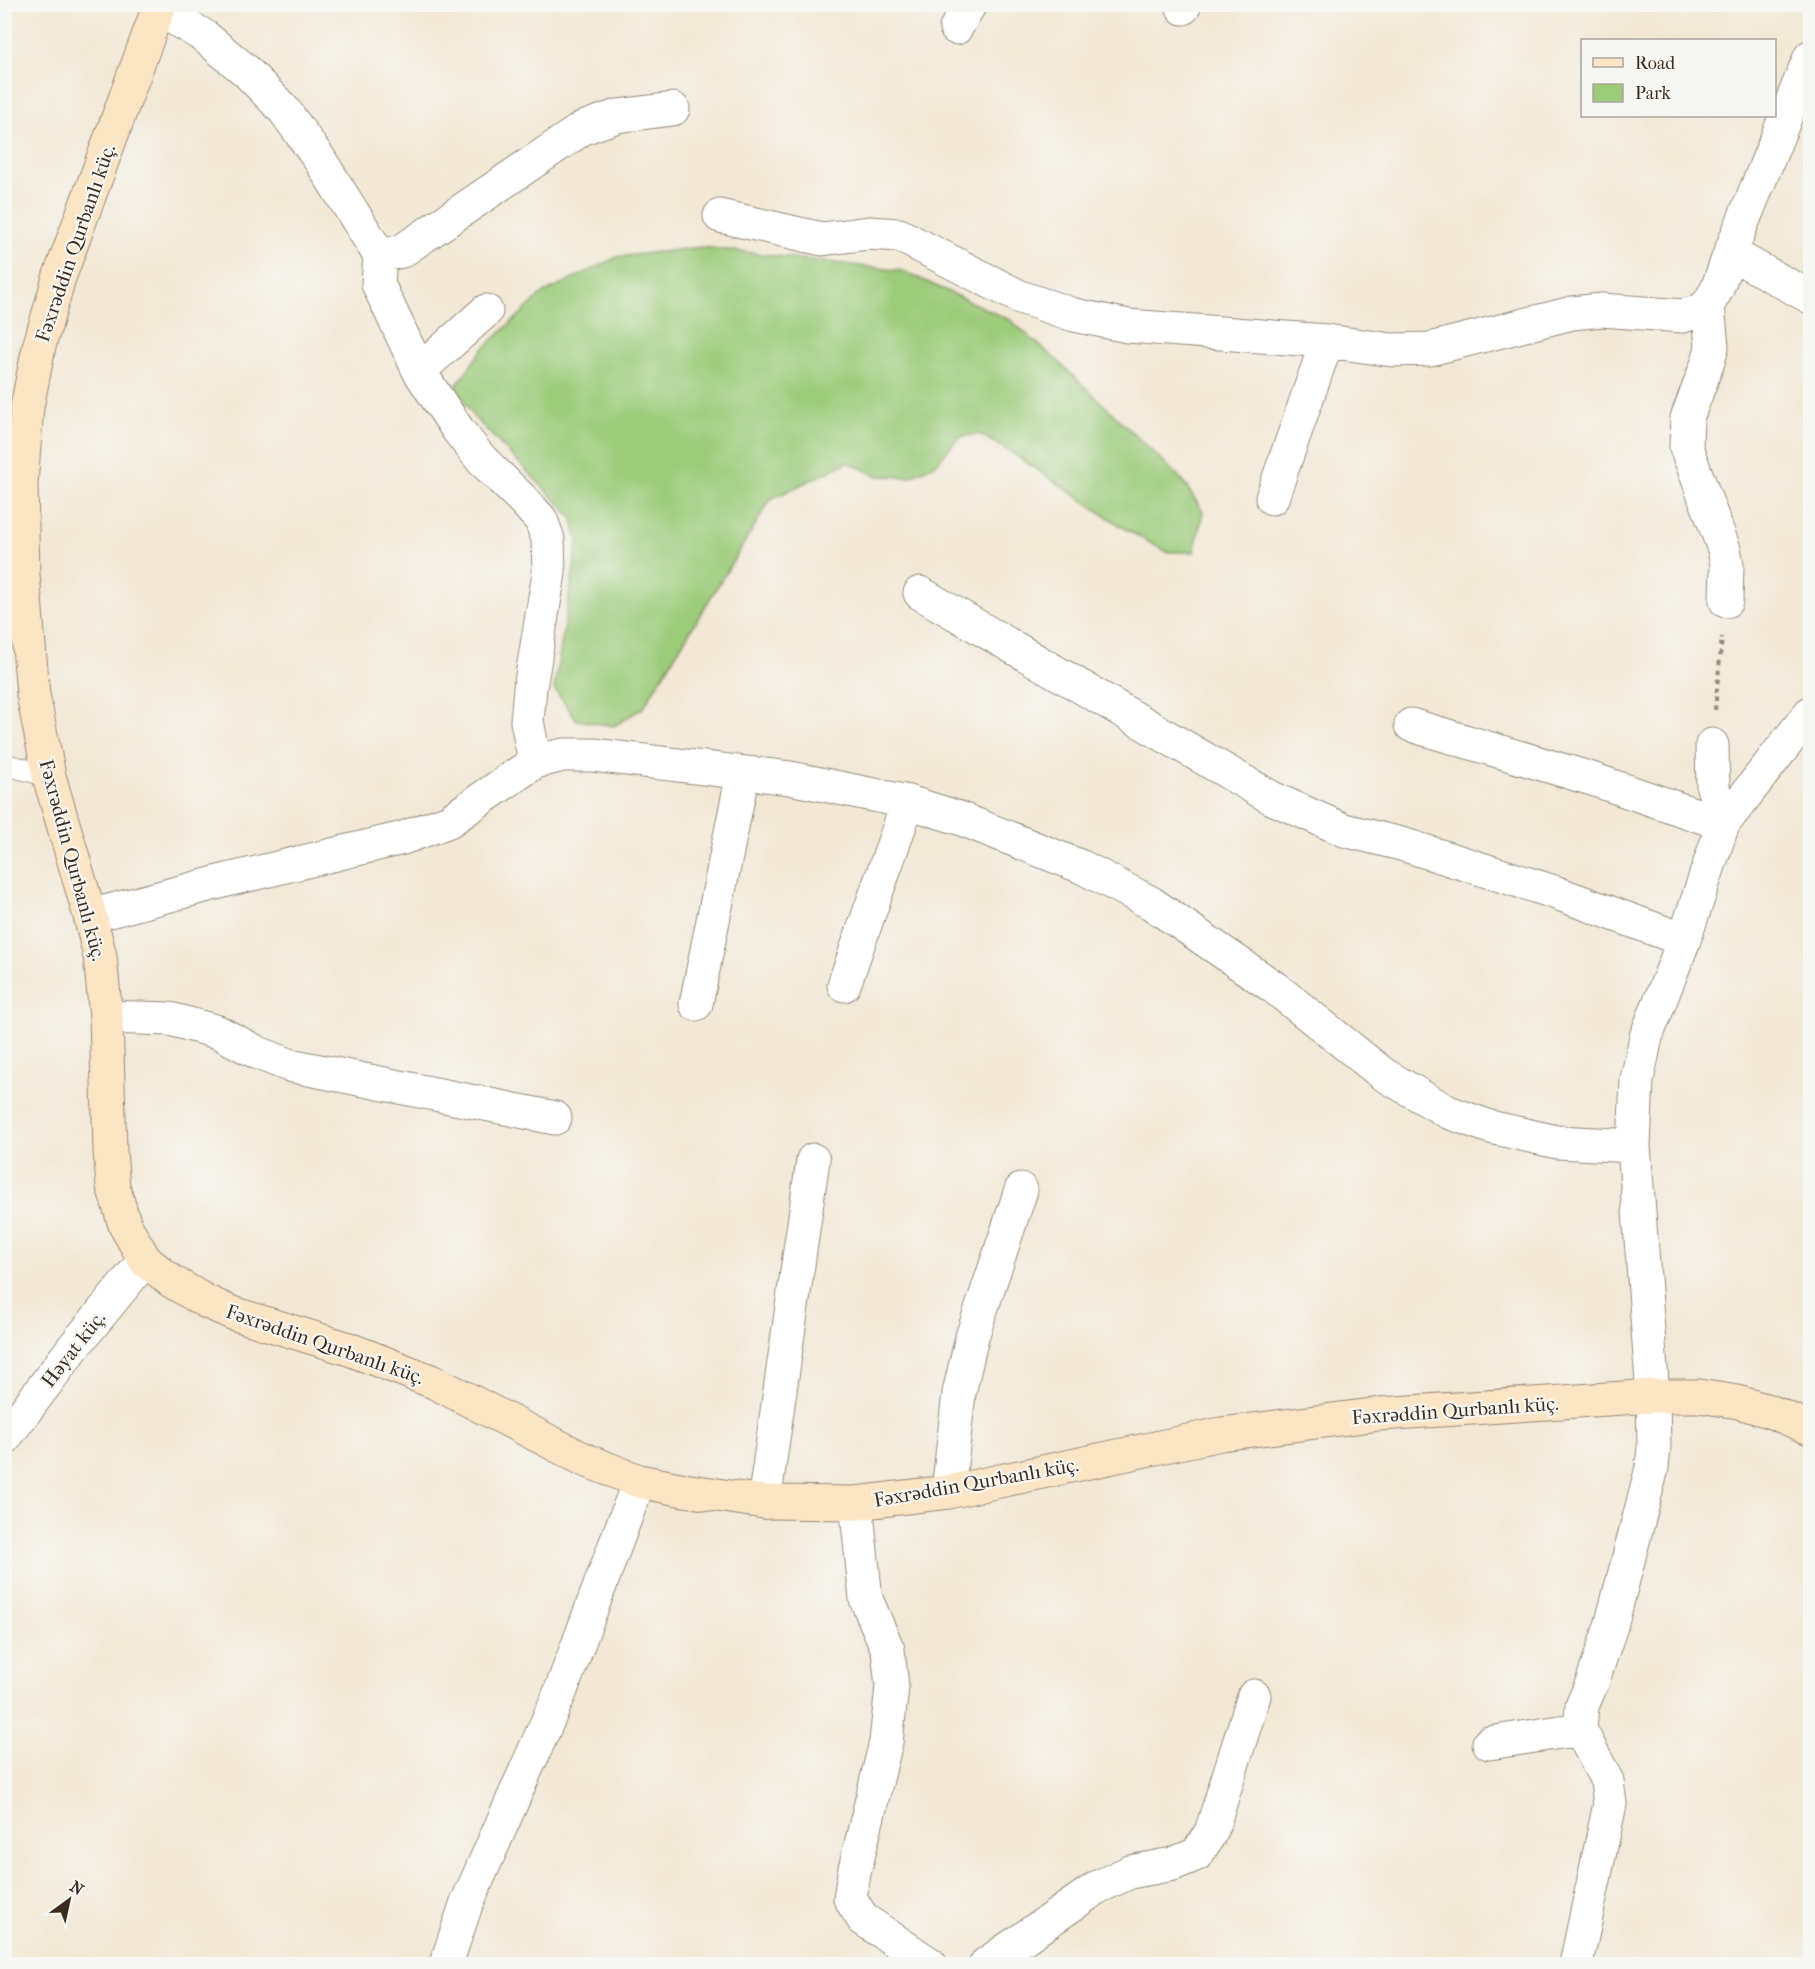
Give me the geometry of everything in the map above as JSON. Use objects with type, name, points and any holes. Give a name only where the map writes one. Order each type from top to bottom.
[{"type":"street","points":[[158,7],[204,36],[246,72],[284,110],[320,160],[380,256],[378,284],[419,371],[458,430],[481,459],[541,520],[548,539],[549,573],[526,722],[535,762]]},
{"type":"street","name":"Fəxrəddin Qurbanlı küç.","points":[[158,7],[59,278],[39,347],[27,407],[21,484],[23,574],[33,694],[49,776],[100,956],[106,1017],[110,1151],[114,1186],[124,1225],[145,1260],[171,1281],[204,1301],[232,1313],[350,1349],[436,1383],[585,1460],[639,1481],[764,1502],[856,1503],[948,1492],[1221,1434],[1380,1414],[1653,1396],[1699,1396],[1738,1402],[1769,1411],[1810,1428]]},
{"type":"street","points":[[1726,600],[1727,565],[1724,549],[1686,447],[1687,418],[1712,347],[1708,305],[1810,57]]},
{"type":"street","points":[[380,256],[402,251],[583,128],[618,116],[673,110]]},
{"type":"street","points":[[720,216],[822,239],[869,232],[899,236],[1020,297],[1074,315],[1128,326],[1327,341],[1392,350],[1430,349],[1572,313],[1602,310],[1683,316],[1697,312],[1708,305]]},
{"type":"street","points":[[1730,253],[1810,297]]},
{"type":"street","points":[[419,371],[486,311]]},
{"type":"street","points":[[1272,498],[1327,341]]},
{"type":"street","points":[[920,593],[1272,798],[1344,830],[1405,844],[1532,885],[1684,940]]},
{"type":"street","points":[[1576,1965],[1610,1804],[1607,1781],[1580,1729],[1581,1706],[1592,1683],[1611,1626],[1652,1468],[1654,1446],[1653,1396],[1634,1146],[1637,1080],[1646,1037],[1684,940],[1723,824],[1810,713]]},
{"type":"street","points":[[1411,725],[1592,779],[1723,824]]},
{"type":"street","points":[[1712,745],[1713,787],[1723,824]]},
{"type":"street","points":[[90,916],[227,880],[403,838],[449,821],[535,762],[563,755],[593,755],[790,778],[908,802],[959,818],[1082,867],[1151,903],[1275,988],[1383,1074],[1448,1112],[1490,1127],[1557,1142],[1634,1146]]},
{"type":"street","points":[[696,1004],[743,773]]},
{"type":"street","points":[[844,985],[908,802]]},
{"type":"street","points":[[106,1017],[170,1018],[218,1032],[258,1053],[289,1065],[555,1118]]},
{"type":"street","points":[[764,1502],[813,1160]]},
{"type":"street","points":[[948,1492],[959,1393],[972,1337],[1022,1190]]},
{"type":"street","name":"Həyat küç.","points":[[4,1439],[72,1349],[145,1260]]},
{"type":"street","points":[[446,1965],[466,1905],[560,1693],[639,1481]]},
{"type":"street","points":[[856,1503],[866,1599],[888,1650],[892,1687],[886,1742],[850,1898],[863,1919],[930,1965]]},
{"type":"street","points":[[986,1965],[1098,1887],[1130,1872],[1173,1864],[1197,1854],[1211,1832],[1254,1696]]},
{"type":"street","points":[[1489,1743],[1580,1729]]},
{"type":"lane","points":[[4,764],[49,776]]},
{"type":"path","points":[[1712,745],[1726,600]]},
{"type":"green space","points":[[702,247],[903,271],[1010,320],[1060,363],[1183,481],[1203,512],[1194,552],[1167,552],[1127,530],[1006,449],[979,434],[959,437],[935,465],[909,477],[877,476],[848,462],[771,499],[643,708],[614,726],[577,720],[554,689],[578,542],[572,517],[473,416],[456,386],[481,351],[542,294],[617,257]]}]
